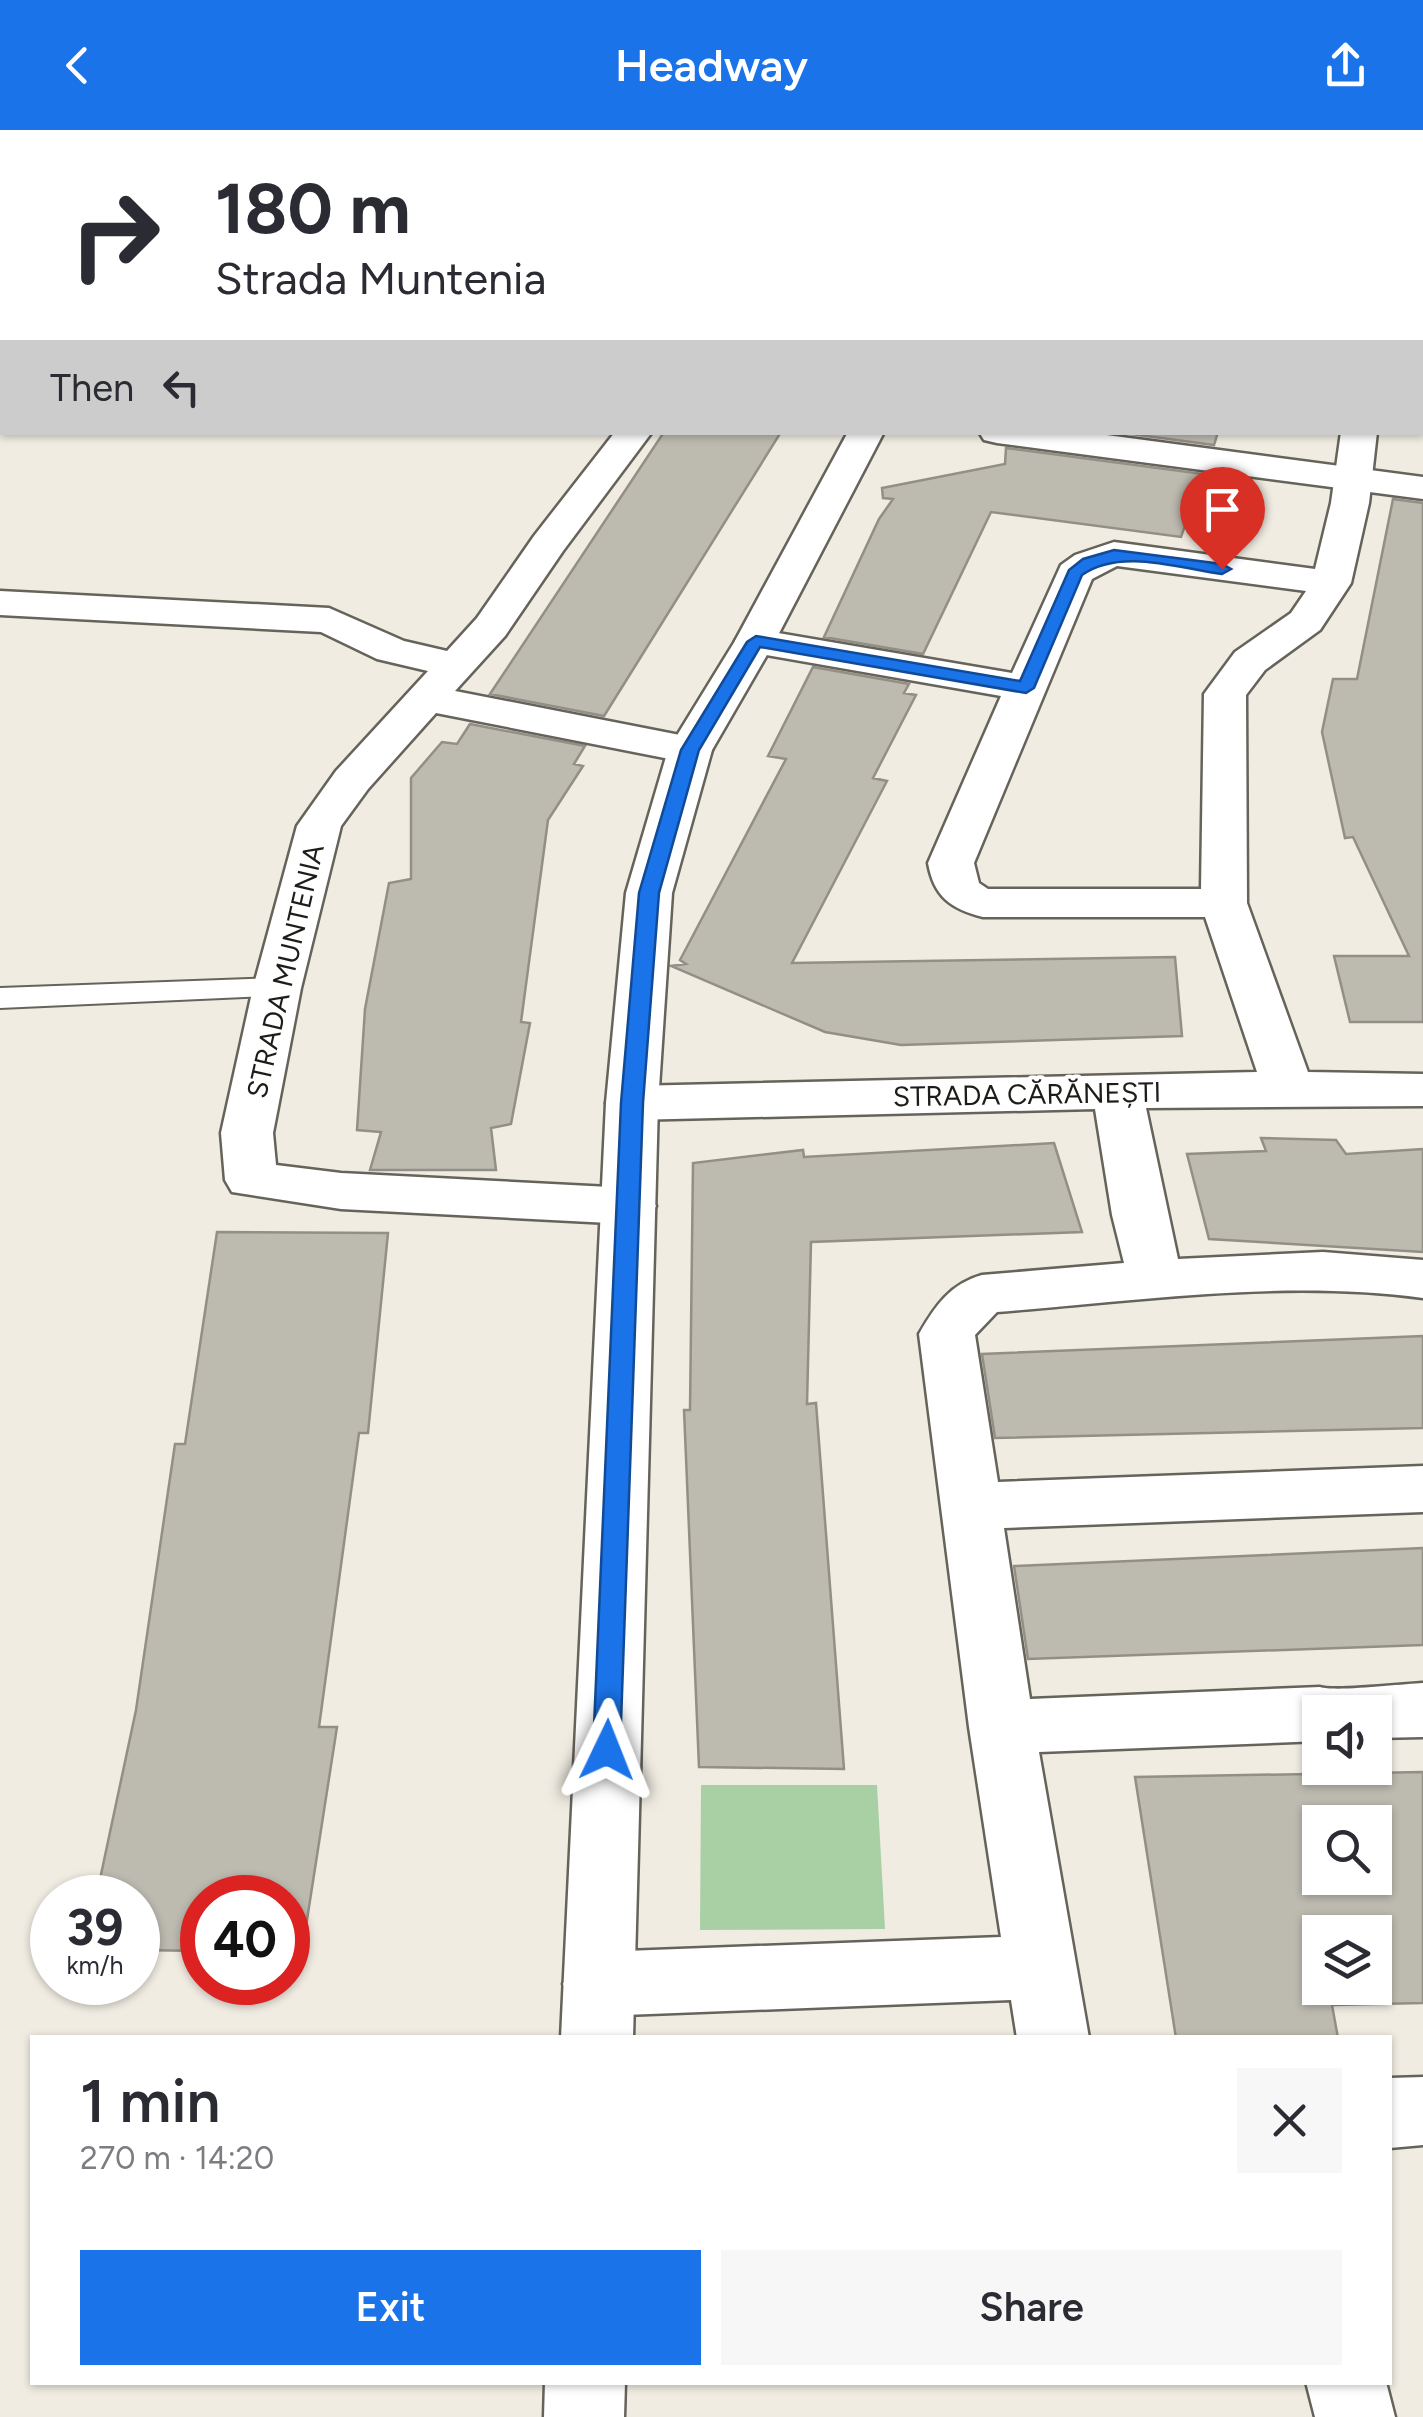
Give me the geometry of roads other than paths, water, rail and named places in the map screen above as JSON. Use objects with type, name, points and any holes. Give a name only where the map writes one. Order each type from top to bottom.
[{"type":"street","name":"STRADA MUNTENIA","points":[[629,1206],[341,1191],[251,1180],[247,1133],[276,988],[319,826],[352,780],[491,627],[548,544],[632,435]]},
{"type":"street","points":[[864,435],[756,642],[690,750],[649,893],[632,1103],[598,2011],[1040,1968]]},
{"type":"street","points":[[1020,435],[1423,488]]},
{"type":"street","points":[[1288,1088],[1224,903],[1225,694],[1250,661],[1306,621],[1331,583],[1350,503],[1358,435]]},
{"type":"street","points":[[1224,903],[983,903],[964,897],[954,886],[952,863],[1075,573],[1114,554],[1331,583]]},
{"type":"street","points":[[0,603],[329,620],[391,650],[441,682],[690,750]]},
{"type":"street","points":[[756,642],[1026,688]]},
{"type":"street","name":"STRADA CĂRĂNEȘTI","points":[[632,1103],[1288,1088],[1423,1090]]},
{"type":"street","points":[[1118,1091],[1138,1215],[1156,1280]]},
{"type":"street","points":[[1052,2035],[1002,1728],[947,1334],[962,1312],[982,1294],[1271,1272],[1423,1278]]},
{"type":"street","points":[[971,1506],[1423,1489]]},
{"type":"street","points":[[1392,1711],[1423,1710]]},
{"type":"street","points":[[1002,1728],[1302,1715]]},
{"type":"street","points":[[1392,2112],[1423,2111]]},
{"type":"street","points":[[584,2417],[585,2385]]},
{"type":"street","points":[[1347,2385],[1355,2417]]},
{"type":"lane","points":[[0,998],[276,988]]}]
